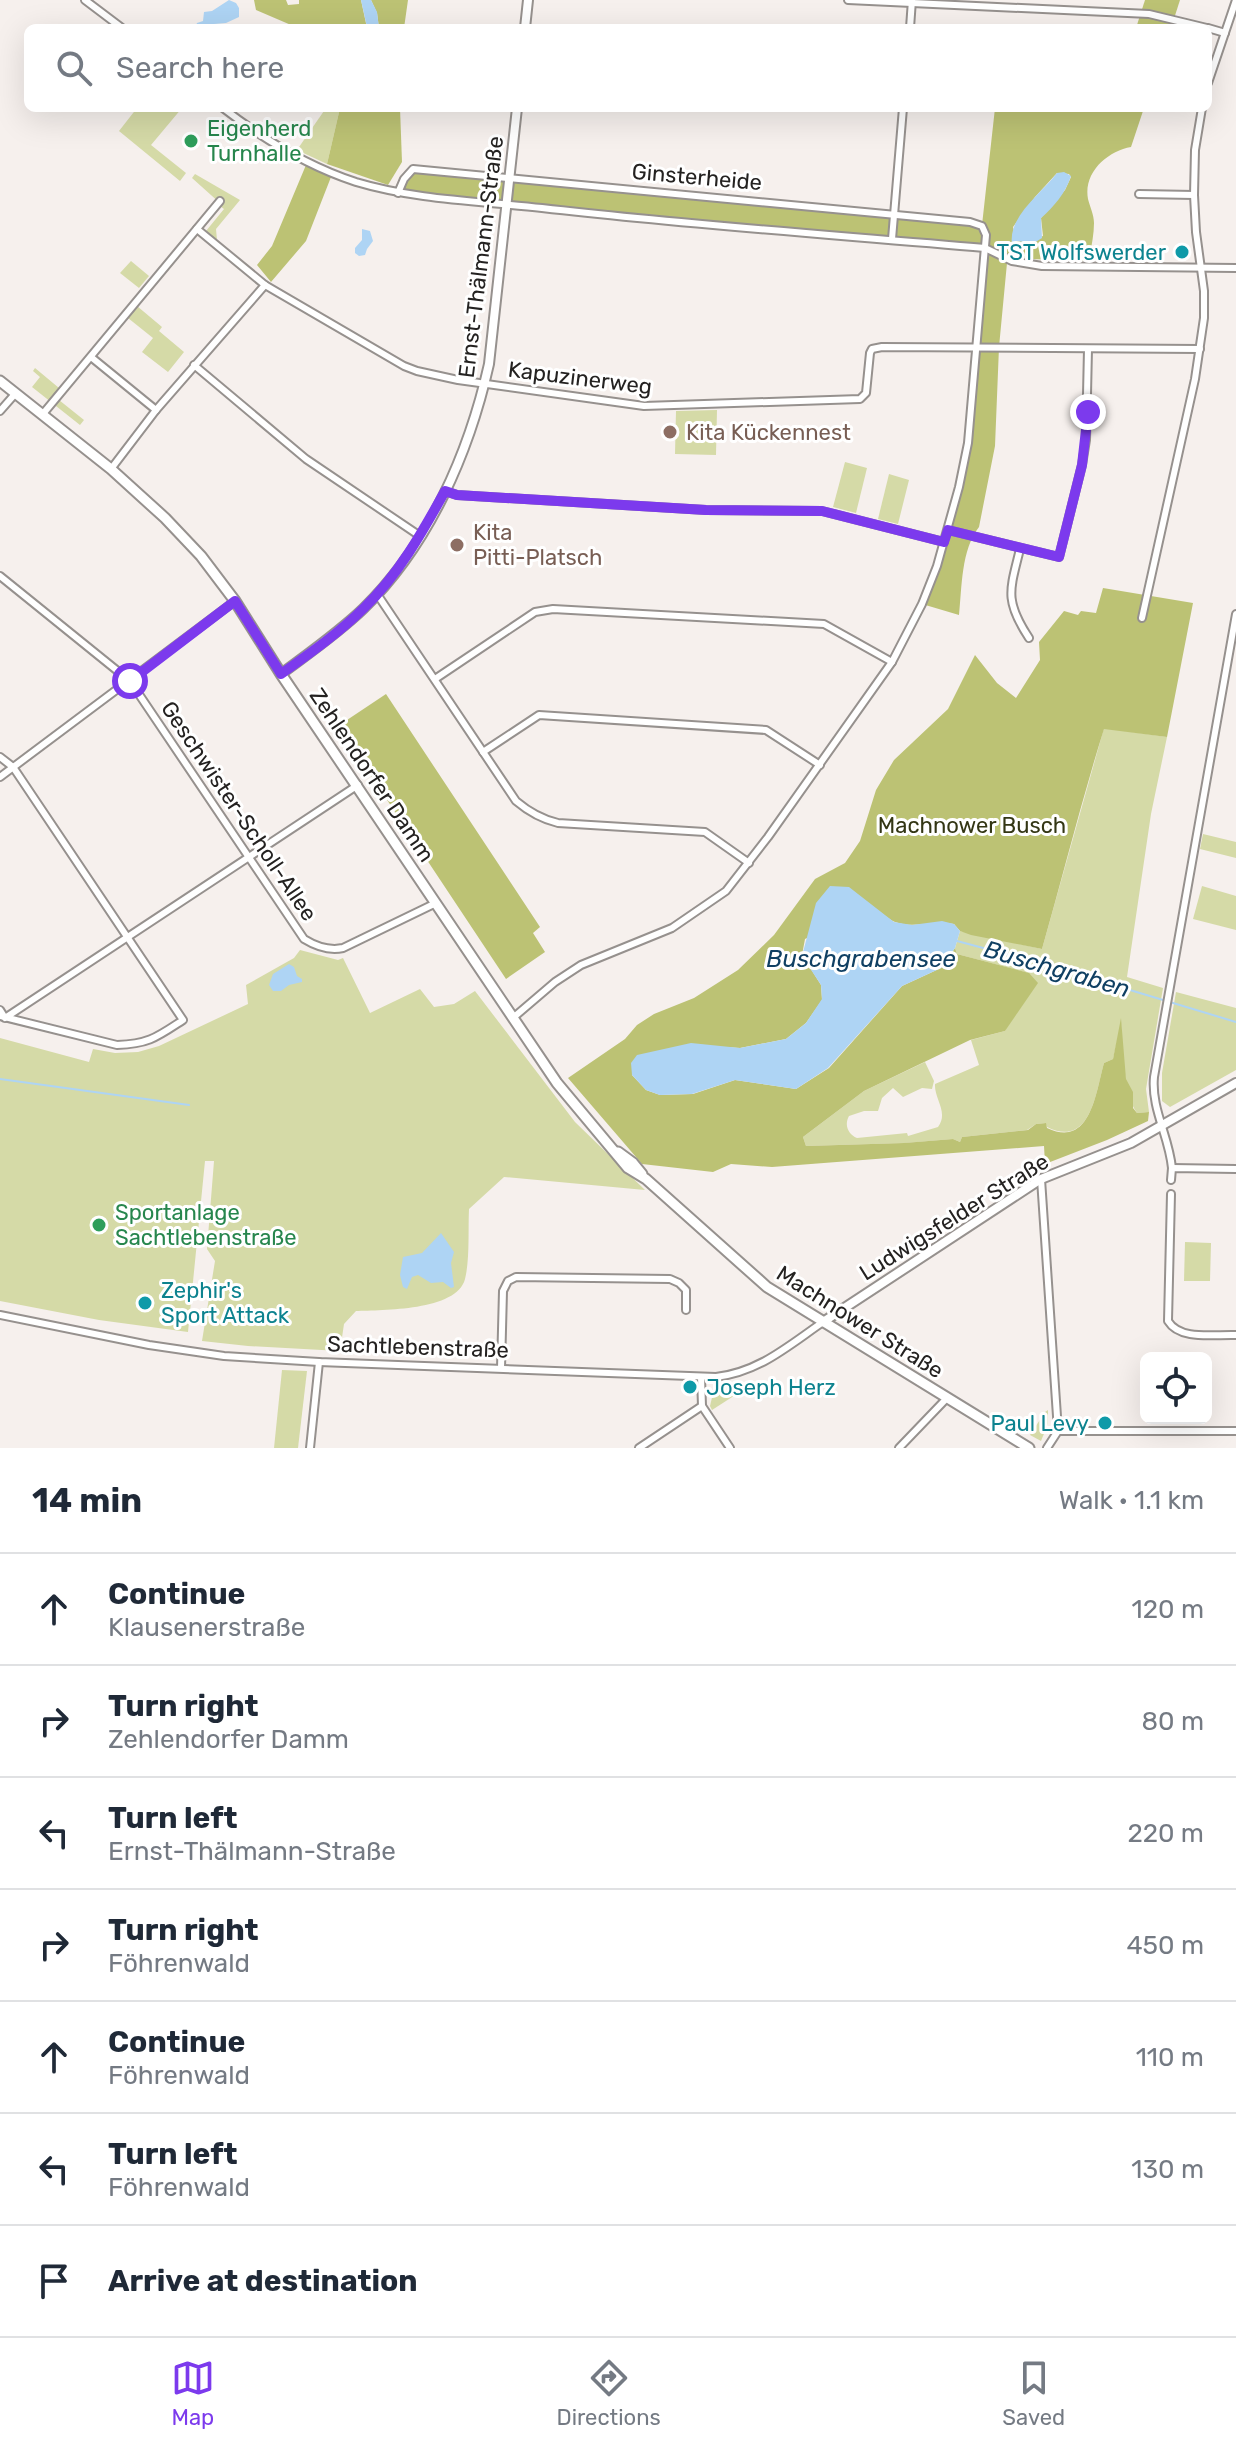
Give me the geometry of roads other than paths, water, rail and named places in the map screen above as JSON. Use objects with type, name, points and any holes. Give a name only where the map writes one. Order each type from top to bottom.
[{"type":"main road","name":"Zehlendorfer Damm","points":[[0,381],[111,469],[201,556],[235,601],[568,1099],[628,1163]]},
{"type":"main road","name":"Machnower Straße","points":[[628,1163],[767,1287],[1029,1448]]},
{"type":"street","points":[[85,0],[117,24]]},
{"type":"street","points":[[525,24],[528,0]]},
{"type":"street","points":[[848,0],[1153,14],[1192,24]]},
{"type":"street","points":[[1212,71],[1236,0]]},
{"type":"street","points":[[910,24],[912,2]]},
{"type":"street","points":[[1212,29],[1225,33]]},
{"type":"street","name":"Ginsterheide","points":[[229,112],[277,146],[328,171],[398,193],[591,214],[985,248],[1012,261],[1042,266],[1236,268]]},
{"type":"street","name":"Ernst-Thälmann-Straße","points":[[281,674],[351,620],[377,594],[420,536],[445,491],[467,439],[484,383],[494,331],[517,112]]},
{"type":"street","points":[[892,239],[903,112]]},
{"type":"street","points":[[1142,618],[1204,318],[1194,195],[1195,150],[1201,112]]},
{"type":"street","name":"Ginsterheide","points":[[398,193],[413,169],[510,177],[978,223],[985,230],[985,248]]},
{"type":"street","points":[[1139,194],[1194,195]]},
{"type":"street","points":[[42,415],[220,201]]},
{"type":"street","name":"Kapuzinerweg","points":[[197,229],[265,285],[404,366],[432,375],[484,383],[644,406],[860,399],[866,393],[872,349],[977,346]]},
{"type":"street","points":[[514,1017],[555,982],[581,965],[672,928],[726,891],[892,662],[922,604],[944,542],[968,443],[985,248]]},
{"type":"street","points":[[111,469],[156,410],[265,285]]},
{"type":"street","points":[[977,346],[1200,349]]},
{"type":"street","points":[[948,530],[1059,557],[1086,440],[1088,349]]},
{"type":"street","points":[[91,357],[156,410]]},
{"type":"street","points":[[194,365],[306,459],[420,536]]},
{"type":"street","points":[[0,411],[15,394]]},
{"type":"street","points":[[445,491],[457,495],[640,507],[822,511],[944,542]]},
{"type":"street","points":[[1020,549],[1011,599],[1015,617],[1029,638]]},
{"type":"street","name":"Geschwister-Scholl-Allee","points":[[0,576],[130,681],[304,939],[332,950],[343,948],[436,903]]},
{"type":"street","points":[[377,594],[516,801],[538,817],[558,823],[705,832],[749,863]]},
{"type":"street","points":[[0,777],[235,601]]},
{"type":"street","points":[[435,679],[535,612],[553,609],[824,624],[892,662]]},
{"type":"street","points":[[1171,1180],[1168,1144],[1157,1112],[1153,1085],[1236,614]]},
{"type":"street","points":[[483,752],[539,715],[766,730],[820,765]]},
{"type":"street","points":[[0,757],[13,767],[183,1020],[151,1041],[117,1045],[2,1017]]},
{"type":"street","points":[[2,1017],[358,785]]},
{"type":"street","points":[[0,1010],[2,1017]]},
{"type":"street","name":"Ludwigsfelder Straße","points":[[823,1322],[1041,1179],[1131,1143],[1236,1083]]},
{"type":"street","points":[[1172,1168],[1236,1169]]},
{"type":"street","points":[[1041,1179],[1058,1431],[1047,1448]]},
{"type":"street","points":[[1171,1194],[1168,1321],[1173,1330],[1182,1334],[1236,1335]]},
{"type":"street","points":[[501,1368],[503,1291],[508,1281],[516,1277],[670,1279],[685,1288],[686,1310]]},
{"type":"street","name":"Sachtlebenstraße","points":[[0,1315],[209,1354],[319,1362],[701,1377],[731,1375],[759,1366],[823,1322]]},
{"type":"street","points":[[310,1448],[319,1362]]},
{"type":"street","points":[[701,1377],[702,1406],[730,1448]]},
{"type":"street","points":[[899,1448],[947,1398]]},
{"type":"street","points":[[639,1448],[702,1406]]},
{"type":"street","points":[[1058,1431],[1236,1431]]},
{"type":"water","points":[[229,0],[239,8],[239,17],[226,23],[197,24],[203,21],[204,12],[212,11]]},
{"type":"water","points":[[361,0],[371,0],[377,12],[378,24],[366,24]]},
{"type":"water","points":[[1064,172],[1071,176],[1059,199],[1041,218],[1042,238],[1034,243],[1016,241],[1012,244],[1015,224],[1027,206],[1057,173]]},
{"type":"water","points":[[362,229],[370,231],[373,241],[365,255],[359,256],[355,248],[362,240]]},
{"type":"water","name":"Buschgrabensee","points":[[830,886],[849,887],[894,922],[912,925],[942,921],[954,924],[960,931],[955,948],[941,968],[902,986],[828,1068],[796,1089],[735,1080],[692,1094],[660,1095],[646,1090],[632,1075],[631,1063],[637,1055],[691,1043],[740,1048],[786,1039],[806,1023],[822,999],[821,985],[802,956],[816,903]]},
{"type":"water","points":[[289,964],[302,982],[273,991],[269,985],[273,974]]},
{"type":"water","points":[[441,1233],[454,1252],[451,1263],[454,1287],[443,1282],[431,1283],[418,1275],[412,1277],[407,1289],[403,1287],[400,1275],[403,1257],[422,1253]]},
{"type":"waterway","name":"Buschgraben","points":[[957,941],[1236,1022]]},
{"type":"waterway","name":"Buschgraben","points":[[0,1079],[189,1105]]},
{"type":"place","name":"Eigenherd Turnhalle","points":[[191,141]]},
{"type":"place","name":"TST Wolfswerder","points":[[1182,252]]},
{"type":"place","name":"Kita Kückennest","points":[[670,432]]},
{"type":"place","name":"Kita Pitti-Platsch","points":[[457,545]]},
{"type":"place","name":"Sportanlage Sachtlebenstraße","points":[[99,1225]]},
{"type":"place","name":"Zephir's Sport Attack","points":[[145,1303]]},
{"type":"place","name":"Joseph Herz","points":[[690,1387]]},
{"type":"place","name":"Paul Levy","points":[[1105,1423]]},
{"type":"park label","name":"Machnower Busch","points":[[972,825]]}]
